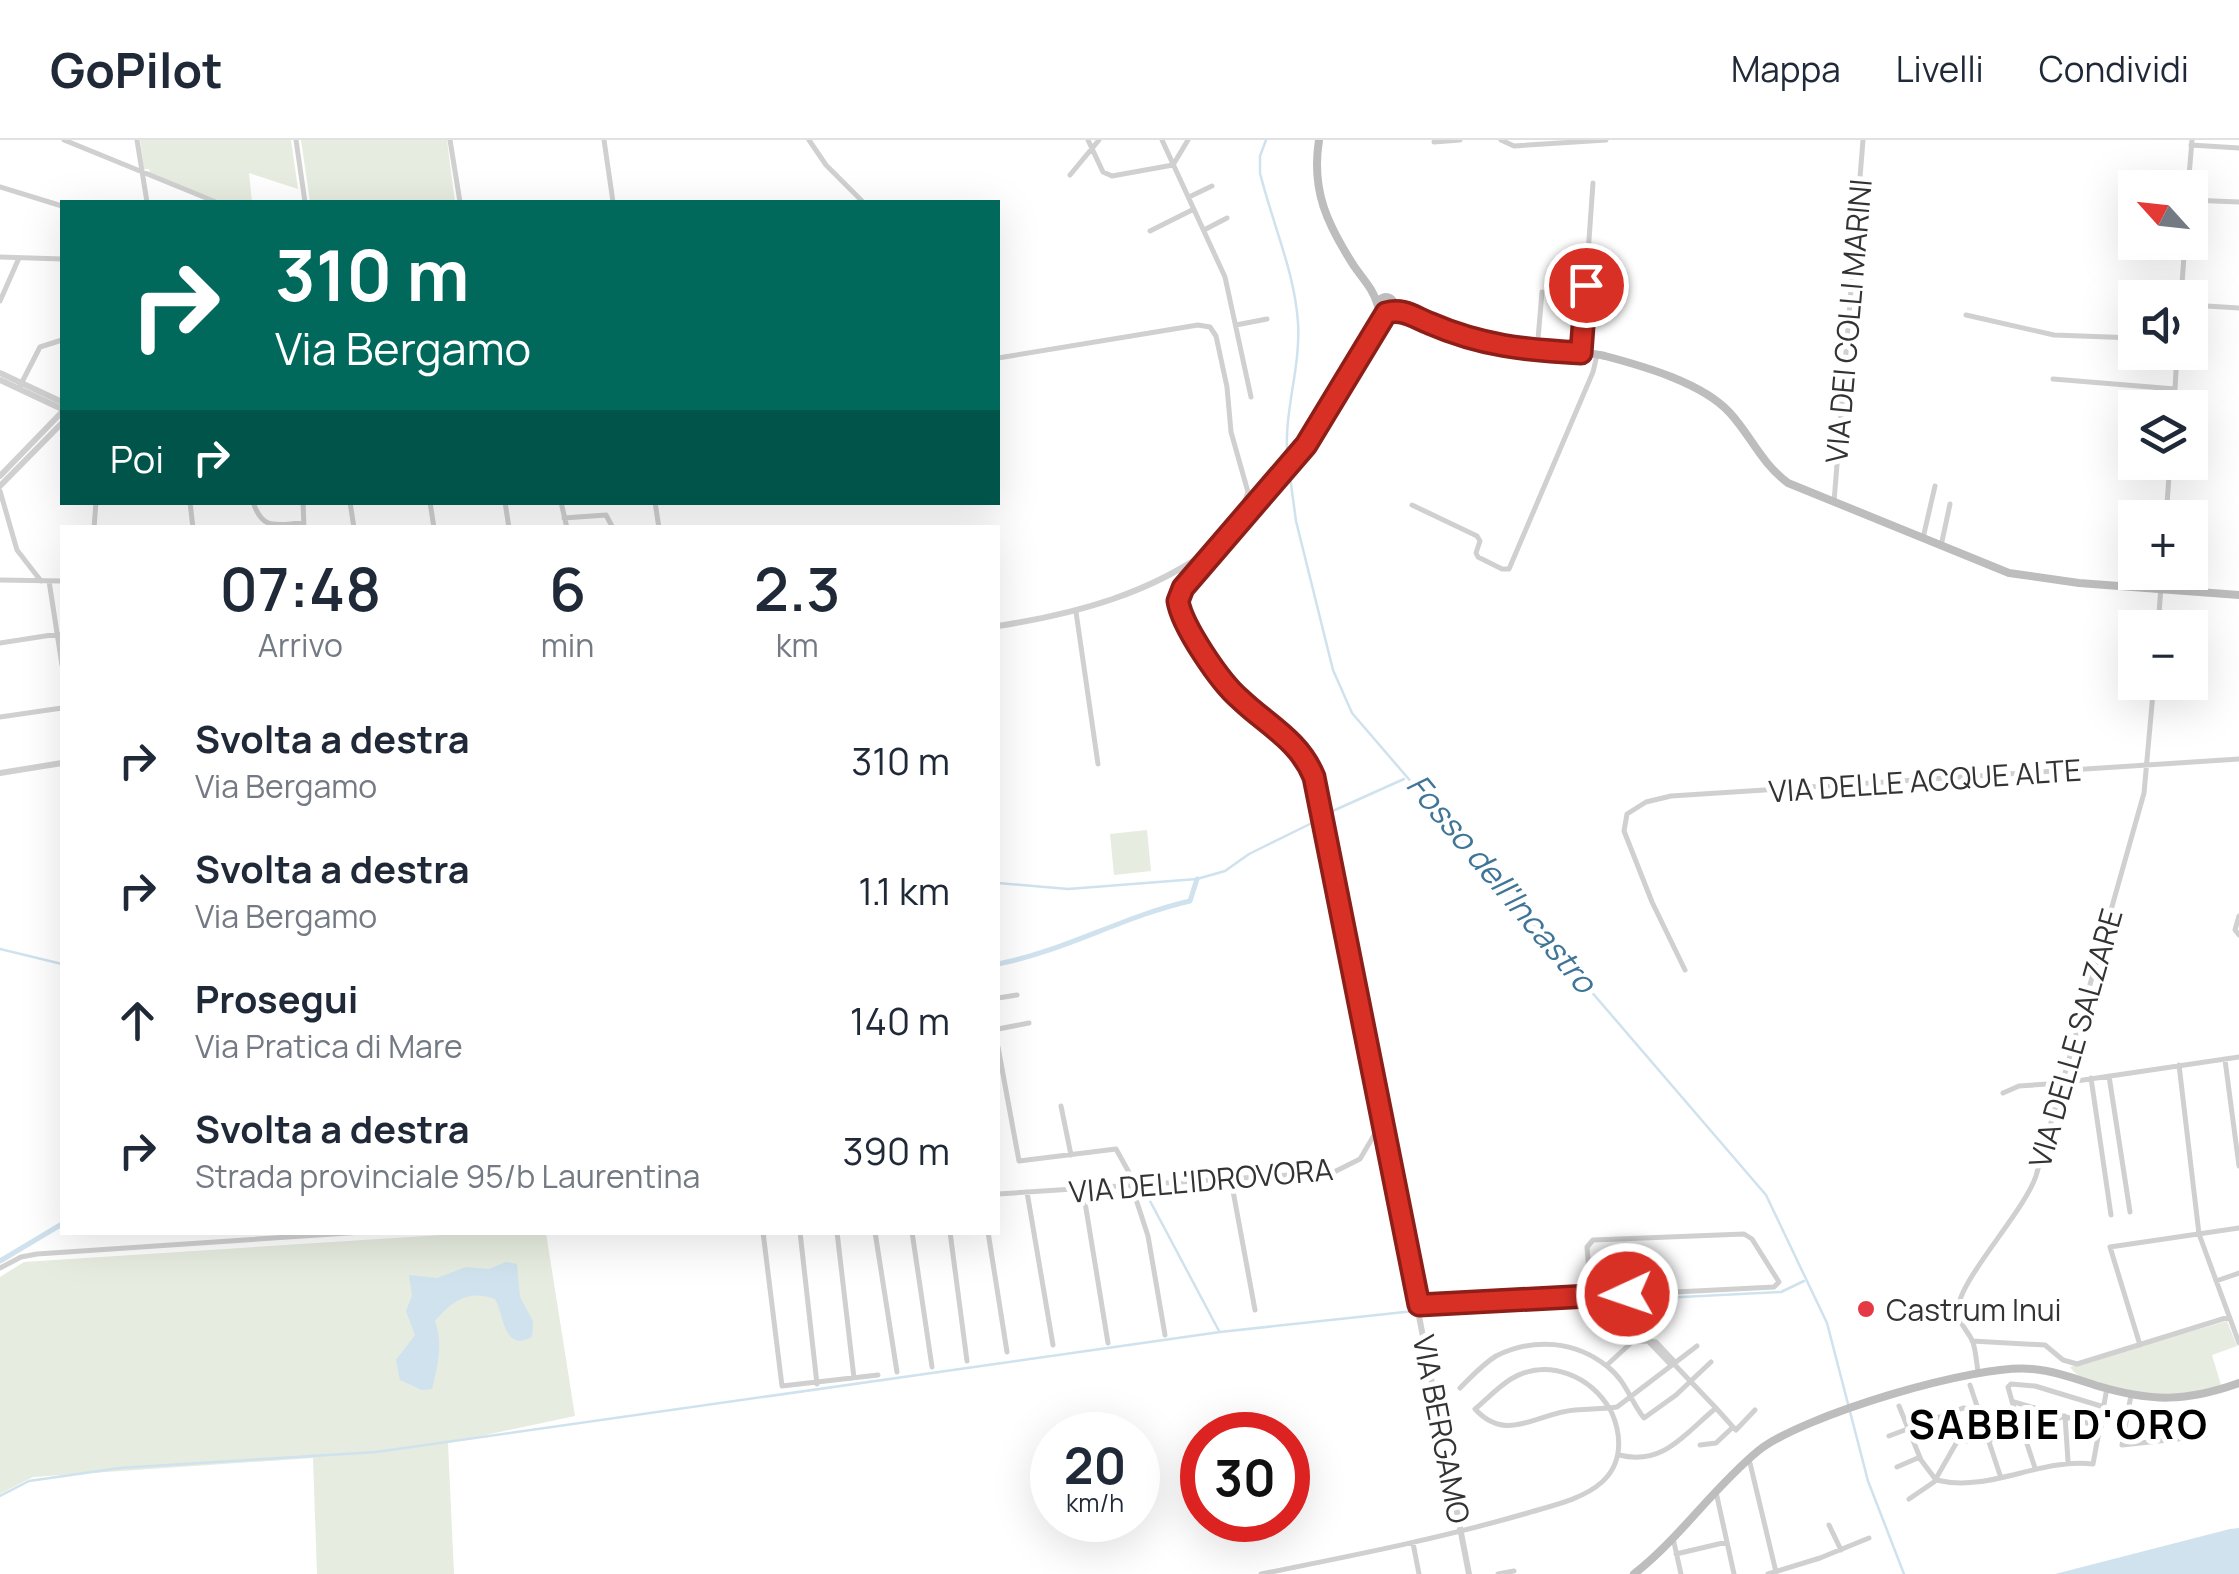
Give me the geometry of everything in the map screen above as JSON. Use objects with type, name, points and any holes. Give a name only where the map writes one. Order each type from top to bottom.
[{"type":"main road","points":[[1319,140],[1315,169],[1319,196],[1342,245],[1382,312]]},
{"type":"main road","points":[[1372,291],[1404,311],[1481,342],[1597,355],[1703,392],[1730,414],[1775,473],[1795,487],[2020,576],[2118,586]]},
{"type":"main road","points":[[1382,312],[1389,299]]},
{"type":"main road","points":[[1382,312],[1389,299]]},
{"type":"main road","points":[[1382,312],[1404,311]]},
{"type":"main road","points":[[2160,590],[2239,596]]},
{"type":"main road","points":[[1634,1574],[1748,1459],[1784,1433],[1880,1400],[1978,1371],[2036,1369],[2131,1395],[2177,1399],[2239,1383]]},
{"type":"street","points":[[64,140],[211,200]]},
{"type":"street","points":[[137,140],[147,200]]},
{"type":"street","points":[[296,140],[305,200]]},
{"type":"street","points":[[450,140],[460,200]]},
{"type":"street","points":[[604,140],[613,200]]},
{"type":"street","points":[[809,140],[828,167],[861,200]]},
{"type":"street","points":[[1088,140],[1102,171],[1110,176],[1173,164],[1188,140]]},
{"type":"street","points":[[1070,175],[1099,140]]},
{"type":"street","points":[[1162,140],[1225,277],[1251,397]]},
{"type":"street","points":[[1434,142],[1460,140]]},
{"type":"street","points":[[1501,140],[1514,146],[1606,140]]},
{"type":"street","name":"VIA DEI COLLI MARINI","points":[[1834,502],[1863,140]]},
{"type":"street","points":[[2190,170],[2192,143],[2239,148]]},
{"type":"street","points":[[1581,353],[1592,184]]},
{"type":"street","points":[[1189,197],[1212,186]]},
{"type":"street","points":[[3,189],[60,205]]},
{"type":"street","points":[[2208,201],[2239,202]]},
{"type":"street","points":[[1150,231],[1194,209]]},
{"type":"street","points":[[1204,230],[1228,218]]},
{"type":"street","points":[[0,256],[60,259]]},
{"type":"street","points":[[0,301],[20,257]]},
{"type":"street","points":[[1537,351],[1542,292]]},
{"type":"street","points":[[2208,307],[2239,308]]},
{"type":"street","points":[[1000,626],[1076,612],[1169,575],[1206,553],[1236,526],[1298,455],[1382,312]]},
{"type":"street","points":[[1966,315],[2054,335],[2118,337]]},
{"type":"street","points":[[1236,325],[1267,319]]},
{"type":"street","points":[[1000,358],[1198,325],[1210,327],[1216,336],[1227,387],[1230,427],[1248,489],[1236,526]]},
{"type":"street","points":[[20,386],[40,346],[60,341]]},
{"type":"street","points":[[1412,505],[1477,536],[1478,558],[1502,570],[1510,569],[1597,355]]},
{"type":"street","points":[[2053,379],[2175,390],[2177,370]]},
{"type":"street","points":[[0,377],[60,407]]},
{"type":"street","points":[[0,476],[60,410]]},
{"type":"street","points":[[41,581],[17,550],[0,489],[60,425]]},
{"type":"street","points":[[1924,538],[1935,486]]},
{"type":"street","points":[[1942,546],[1950,504]]},
{"type":"street","points":[[255,505],[258,518],[265,523],[304,525]]},
{"type":"street","points":[[562,505],[566,525]]},
{"type":"street","points":[[564,518],[604,514],[610,517],[612,525]]},
{"type":"street","name":"VIA BERGAMO","points":[[1236,526],[1183,588],[1178,606],[1228,686],[1291,741],[1312,772],[1469,1574]]},
{"type":"street","points":[[0,580],[60,581]]},
{"type":"street","points":[[50,581],[60,650]]},
{"type":"street","points":[[2159,610],[2160,590]]},
{"type":"street","points":[[1076,612],[1098,764]]},
{"type":"street","points":[[0,644],[58,634]]},
{"type":"street","name":"VIA DELLE SALZARE","points":[[1978,1371],[1972,1340],[1959,1320],[1958,1300],[2028,1198],[2144,790],[2153,700]]},
{"type":"street","points":[[0,717],[60,708]]},
{"type":"street","name":"VIA DELLE ACQUE ALTE","points":[[1685,970],[1652,902],[1623,824],[1636,806],[1668,796],[2239,760]]},
{"type":"street","points":[[0,773],[60,763]]},
{"type":"street","points":[[2239,916],[2239,935]]},
{"type":"street","points":[[1000,998],[1017,995]]},
{"type":"street","points":[[1000,1028],[1030,1023]]},
{"type":"street","points":[[2003,1093],[2018,1086],[2239,1057]]},
{"type":"street","points":[[1000,1058],[1018,1160],[1117,1149],[1134,1186],[1148,1236],[1164,1335]]},
{"type":"street","points":[[2225,1059],[2239,1166]]},
{"type":"street","points":[[2179,1066],[2199,1234],[2229,1318],[2236,1326],[2239,1343]]},
{"type":"street","points":[[2108,1076],[2130,1212]]},
{"type":"street","points":[[2091,1078],[2111,1215]]},
{"type":"street","points":[[1061,1106],[1071,1155]]},
{"type":"street","name":"VIA DELL'IDROVORA","points":[[1000,1194],[1344,1170],[1365,1154],[1381,1122]]},
{"type":"street","points":[[1231,1179],[1255,1310]]},
{"type":"street","points":[[1083,1190],[1108,1343]]},
{"type":"street","points":[[1027,1192],[1054,1345]]},
{"type":"street","points":[[2140,1345],[2110,1248],[2239,1228]]},
{"type":"street","points":[[1419,1305],[1590,1296],[1774,1286],[1779,1282],[1752,1239],[1744,1234],[1592,1240],[1587,1247],[1590,1296]]},
{"type":"street","points":[[0,1268],[20,1257],[37,1254],[319,1235]]},
{"type":"street","points":[[763,1235],[783,1387],[878,1375]]},
{"type":"street","points":[[800,1235],[817,1384]]},
{"type":"street","points":[[837,1235],[854,1380]]},
{"type":"street","points":[[875,1235],[896,1372]]},
{"type":"street","points":[[912,1235],[932,1367]]},
{"type":"street","points":[[950,1235],[967,1361]]},
{"type":"street","points":[[988,1235],[1007,1352]]},
{"type":"street","points":[[2216,1281],[2239,1273]]},
{"type":"street","points":[[1972,1340],[2045,1345],[2061,1360],[2076,1364],[2229,1318]]},
{"type":"street","points":[[1607,1366],[1632,1342],[1648,1341],[1736,1430],[1755,1410]]},
{"type":"street","points":[[1460,1388],[1498,1355],[1542,1344],[1562,1344],[1586,1351],[1607,1366],[1634,1396],[1645,1418],[1711,1362]]},
{"type":"street","points":[[1262,1574],[1461,1532],[1588,1492],[1608,1476],[1618,1455],[1618,1435],[1610,1408],[1579,1377],[1544,1370],[1511,1379],[1475,1410],[1490,1424],[1508,1426],[1562,1412],[1610,1408],[1634,1396],[1696,1346]]},
{"type":"street","points":[[2008,1434],[2015,1416],[2008,1387],[2012,1384],[2035,1386],[2104,1407]]},
{"type":"street","points":[[1970,1385],[2001,1478]]},
{"type":"street","points":[[1899,1406],[1920,1458],[1936,1480],[1961,1484],[2068,1462],[2093,1464],[2107,1388]]},
{"type":"street","points":[[2131,1395],[2122,1445],[2205,1436]]},
{"type":"street","points":[[2014,1402],[2101,1427]]},
{"type":"street","points":[[1618,1455],[1639,1460],[1654,1457],[1716,1408]]},
{"type":"street","points":[[1889,1436],[1964,1408],[1977,1409]]},
{"type":"street","points":[[1943,1416],[1958,1440],[1989,1441],[2065,1416]]},
{"type":"street","points":[[2065,1416],[2068,1462]]},
{"type":"street","points":[[1700,1445],[1716,1442],[1733,1427]]},
{"type":"street","points":[[2022,1430],[2034,1468]]},
{"type":"street","points":[[1909,1499],[1936,1480],[1958,1440]]},
{"type":"street","points":[[1897,1467],[1920,1458]]},
{"type":"street","points":[[1748,1459],[1772,1573],[1870,1538]]},
{"type":"street","points":[[1716,1492],[1734,1574]]},
{"type":"street","points":[[1829,1525],[1841,1550]]},
{"type":"street","points":[[1672,1538],[1681,1574]]},
{"type":"street","points":[[1412,1542],[1419,1574]]},
{"type":"street","points":[[1676,1554],[1727,1542]]},
{"type":"street","points":[[1322,1561],[1324,1574]]},
{"type":"street","points":[[1498,1574],[1514,1571]]},
{"type":"shaded area","points":[[140,140],[291,140],[298,189],[249,173],[252,200],[218,200],[144,169]]},
{"type":"shaded area","points":[[301,140],[447,140],[455,200],[310,200]]},
{"type":"shaded area","points":[[1147,830],[1151,871],[1114,875],[1110,834]]},
{"type":"shaded area","points":[[441,1235],[546,1235],[575,1416],[448,1443],[454,1574],[317,1574],[313,1458],[33,1477],[0,1494],[0,1277],[24,1262]]},
{"type":"shaded area","points":[[2227,1321],[2237,1346],[2212,1355],[2221,1385],[2205,1390],[2162,1395],[2134,1391],[2085,1378],[2070,1367]]},
{"type":"water","points":[[506,1262],[517,1264],[520,1297],[533,1321],[532,1337],[515,1340],[506,1330],[495,1299],[469,1296],[454,1303],[435,1321],[439,1346],[432,1389],[422,1390],[400,1380],[396,1360],[415,1335],[406,1311],[412,1296],[409,1275],[437,1278],[466,1267],[489,1269]]},
{"type":"water","points":[[2239,1528],[2239,1574],[2055,1574],[2230,1529]]},
{"type":"waterway","name":"Fosso dell'Incastro","points":[[1266,140],[1260,156],[1260,173],[1288,266],[1298,323],[1287,427],[1288,462]]},
{"type":"waterway","name":"Fosso dell'Incastro","points":[[1289,469],[1296,521],[1333,670],[1352,713],[1766,1195],[1827,1323],[1868,1481],[1904,1574]]},
{"type":"waterway","points":[[1326,814],[1404,779]]},
{"type":"waterway","points":[[1000,883],[1068,889],[1197,879],[1225,871],[1249,854],[1316,821]]},
{"type":"waterway","points":[[1000,964],[1190,901],[1197,879]]},
{"type":"waterway","points":[[0,949],[60,964]]},
{"type":"waterway","points":[[1149,1199],[1219,1331]]},
{"type":"waterway","points":[[0,1261],[60,1225]]},
{"type":"waterway","points":[[1424,1310],[1781,1292],[1804,1281]]},
{"type":"waterway","points":[[0,1496],[29,1481],[120,1468],[376,1452],[1220,1332],[1414,1311]]},
{"type":"place","name":"Castrum Inui","points":[[1866,1309]]},
{"type":"district","name":"SABBIE D'ORO","points":[[2059,1423]]},
{"type":"route","points":[[1586,285],[1581,353],[1508,349],[1463,336],[1404,311],[1386,313],[1315,433],[1183,588],[1178,601],[1179,609],[1224,682],[1241,701],[1291,741],[1314,777],[1419,1305],[1627,1294]]}]
